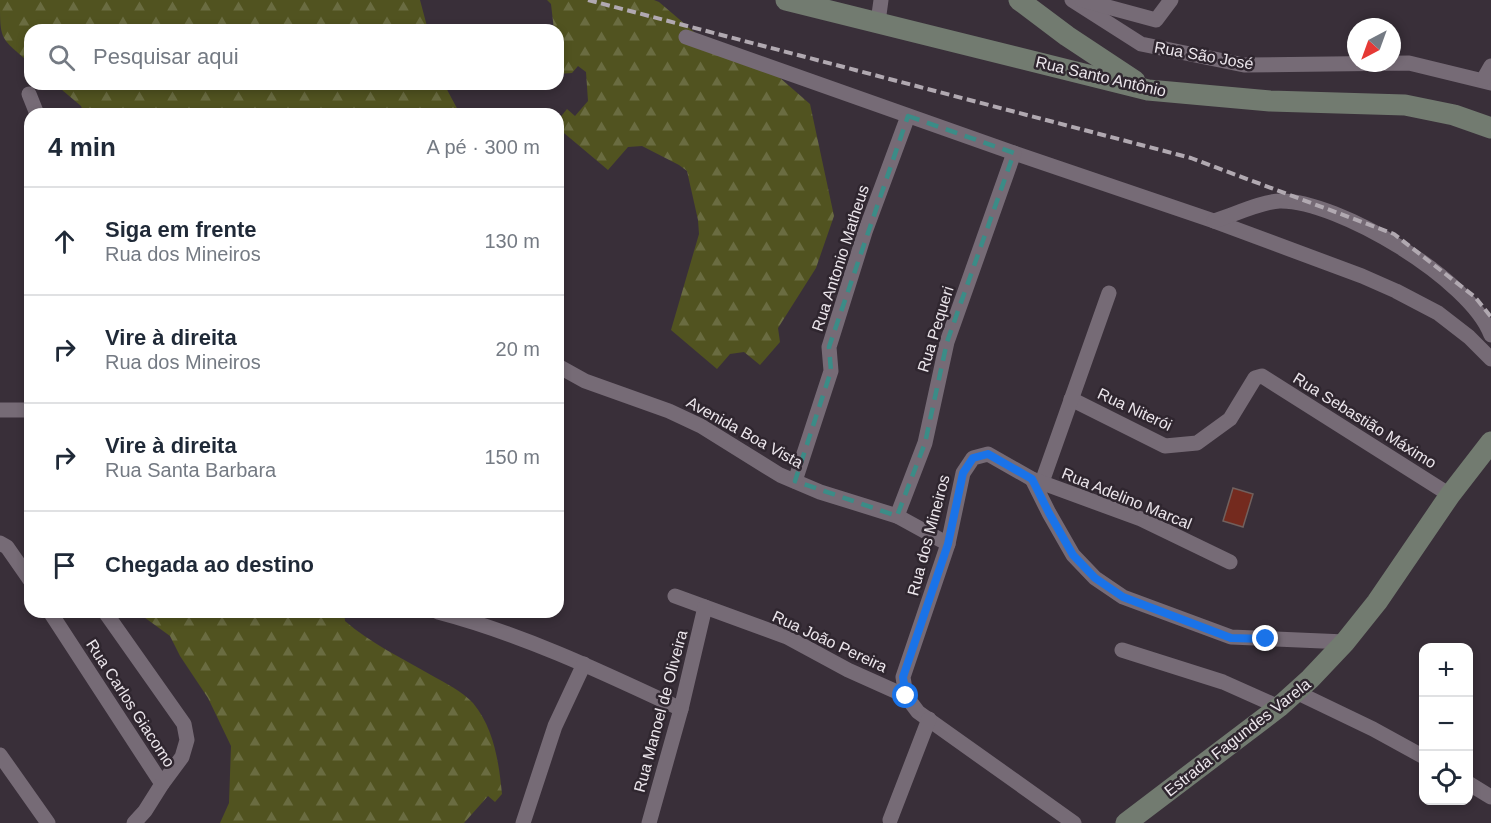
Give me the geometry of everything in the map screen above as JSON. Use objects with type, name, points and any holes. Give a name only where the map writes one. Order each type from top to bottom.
[{"type":"main road","name":"Rua Santo Antônio","points":[[786,0],[1148,90],[1270,101],[1405,105],[1454,115],[1491,128]]},
{"type":"main road","points":[[1019,0],[1067,36],[1148,90]]},
{"type":"main road","name":"Estrada Fagundes Varela","points":[[1126,823],[1296,692],[1345,642],[1377,602],[1450,495],[1491,442]]},
{"type":"street","points":[[878,22],[881,0]]},
{"type":"street","name":"Rua São José","points":[[1072,0],[1141,44],[1244,64],[1408,63],[1487,81]]},
{"type":"street","points":[[1080,0],[1156,20],[1171,0]]},
{"type":"street","points":[[686,37],[1214,221],[1362,276],[1438,313],[1469,337],[1491,359]]},
{"type":"street","points":[[1487,81],[1491,66]]},
{"type":"street","points":[[29,94],[35,108]]},
{"type":"street","name":"Rua Antonio Matheus","points":[[795,481],[831,371],[829,347],[865,232],[908,116]]},
{"type":"street","name":"Rua Pequeri","points":[[897,516],[925,443],[946,342],[1014,153]]},
{"type":"street","points":[[1214,221],[1278,201],[1309,205],[1335,213],[1368,228],[1405,250],[1438,275],[1471,303],[1491,335]]},
{"type":"street","name":"Rua Niterói","points":[[1037,481],[1071,399],[1109,293]]},
{"type":"street","name":"Avenida Boa Vista","points":[[564,369],[585,381],[669,411],[701,426],[780,475],[820,492],[897,516],[948,544]]},
{"type":"street","name":"Rua Niterói","points":[[1071,399],[1165,446],[1197,443],[1230,419],[1255,378],[1262,376]]},
{"type":"street","name":"Rua Sebastião Máximo","points":[[1262,376],[1450,495]]},
{"type":"street","points":[[0,410],[24,410]]},
{"type":"street","name":"Rua dos Mineiros","points":[[906,696],[903,677],[948,544],[963,473],[973,458],[988,454],[1037,481]]},
{"type":"street","points":[[1037,481],[1049,513],[1073,555],[1095,578],[1123,597],[1231,638],[1345,642]]},
{"type":"street","name":"Rua Adelino Marcal","points":[[1037,481],[1141,519],[1230,562]]},
{"type":"street","points":[[0,543],[7,546],[24,571]]},
{"type":"street","name":"Rua João Pereira","points":[[675,596],[788,637],[848,670],[906,696],[918,712],[1074,823]]},
{"type":"street","name":"Rua Manoel de Oliveira","points":[[649,823],[681,709],[705,607]]},
{"type":"street","name":"Rua Carlos Giacomo","points":[[55,618],[162,784]]},
{"type":"street","points":[[109,618],[184,724],[188,740],[182,757],[145,811],[134,823]]},
{"type":"street","points":[[460,618],[584,664],[681,709]]},
{"type":"street","points":[[1122,650],[1222,682],[1279,706]]},
{"type":"street","points":[[523,823],[555,726],[584,664]]},
{"type":"street","points":[[1296,692],[1419,754]]},
{"type":"street","points":[[890,820],[929,719]]},
{"type":"street","points":[[0,755],[48,823]]},
{"type":"street","points":[[1473,786],[1491,797]]},
{"type":"highlighted area","points":[[908,116],[1014,153],[947,342],[925,443],[897,516],[795,481],[831,371],[829,347]]},
{"type":"green space","points":[[0,0],[420,0],[426,24],[24,24],[24,58],[7,42],[0,23]]},
{"type":"green space","points":[[547,0],[654,0],[720,54],[772,71],[810,104],[834,216],[816,268],[778,328],[780,342],[760,365],[744,352],[730,354],[717,369],[671,330],[699,234],[687,171],[642,146],[628,147],[608,170],[564,133],[564,113],[567,109],[575,116],[588,101],[586,72],[578,66],[572,73],[564,74],[564,24],[553,24],[551,4]]},
{"type":"green space","points":[[62,90],[447,90],[457,108],[82,108]]},
{"type":"green space","points":[[145,618],[345,618],[345,621],[386,650],[453,688],[473,703],[491,735],[502,794],[495,802],[488,796],[464,823],[220,823],[229,803],[231,746],[208,698],[180,656],[170,636]]},
{"type":"building","points":[[1233,488],[1253,494],[1243,527],[1223,521]]},
{"type":"railway","points":[[588,0],[1191,158],[1394,234],[1475,297],[1491,317]]},
{"type":"route","points":[[906,696],[903,677],[948,544],[963,473],[973,458],[988,454],[1032,479],[1073,555],[1095,578],[1123,597],[1231,638],[1266,639]]}]
